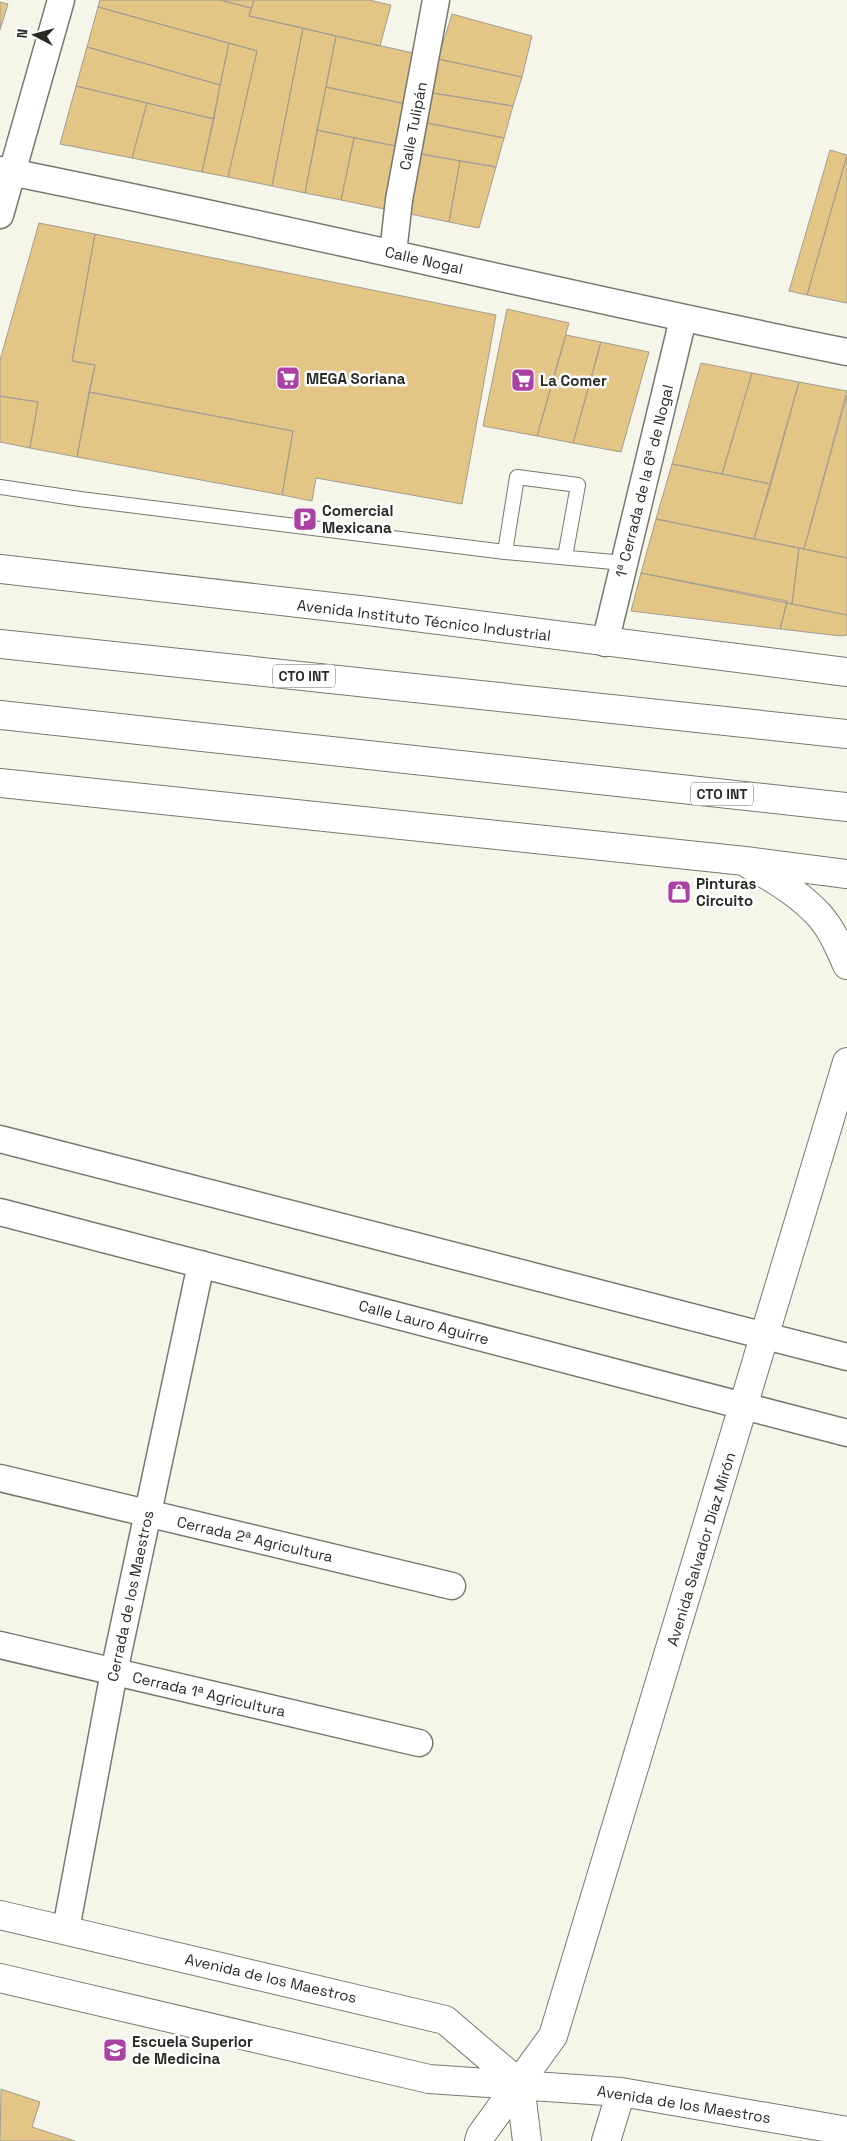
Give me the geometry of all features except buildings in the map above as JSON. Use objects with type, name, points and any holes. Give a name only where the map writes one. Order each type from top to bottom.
[{"type":"main road","name":"Avenida Instituto Técnico Industrial","points":[[0,569],[368,611],[605,643],[847,672]]},
{"type":"main road","name":"CTO INT","points":[[0,644],[847,734]]},
{"type":"main road","name":"CTO INT","points":[[0,715],[847,807]]},
{"type":"main road","points":[[0,783],[744,861],[847,874]]},
{"type":"main road","points":[[744,861],[786,887],[815,910],[837,941],[847,965]]},
{"type":"main road","name":"Avenida Salvador Díaz Mirón","points":[[479,2141],[481,2135],[520,2084],[553,2036],[745,1406],[847,1062]]},
{"type":"main road","name":"Avenida de los Maestros","points":[[0,1915],[66,1929],[445,2020],[520,2084]]},
{"type":"main road","name":"Avenida de los Maestros","points":[[0,1978],[429,2078],[622,2092],[847,2131]]},
{"type":"main road","points":[[520,2084],[527,2141]]},
{"type":"main road","points":[[606,2141],[622,2092]]},
{"type":"street","points":[[0,215],[6,171],[61,0]]},
{"type":"street","name":"Calle Tulipán","points":[[393,253],[399,200],[436,0]]},
{"type":"street","name":"Calle Nogal","points":[[6,171],[393,253],[683,319],[847,352]]},
{"type":"street","name":"1ª Cerrada de la 6ª de Nogal","points":[[605,643],[683,319]]},
{"type":"street","points":[[0,1139],[847,1357]]},
{"type":"street","name":"Calle Lauro Aguirre","points":[[0,1212],[847,1433]]},
{"type":"street","name":"Cerrada de los Maestros","points":[[66,1929],[114,1672],[201,1264]]},
{"type":"street","name":"Cerrada 2ª Agricultura","points":[[0,1478],[452,1586]]},
{"type":"street","name":"Cerrada 1ª Agricultura","points":[[0,1645],[419,1743]]},
{"type":"lane","points":[[505,552],[517,477],[578,485],[565,558]]},
{"type":"lane","points":[[0,486],[80,499],[505,552],[624,563]]},
{"type":"place","name":"MEGA Soriana","points":[[288,378]]},
{"type":"place","name":"La Comer","points":[[523,380]]},
{"type":"place","name":"Comercial Mexicana","points":[[305,519]]},
{"type":"place","name":"Pinturas Circuito","points":[[679,892]]},
{"type":"place","name":"Escuela Superior de Medicina","points":[[115,2050]]}]
